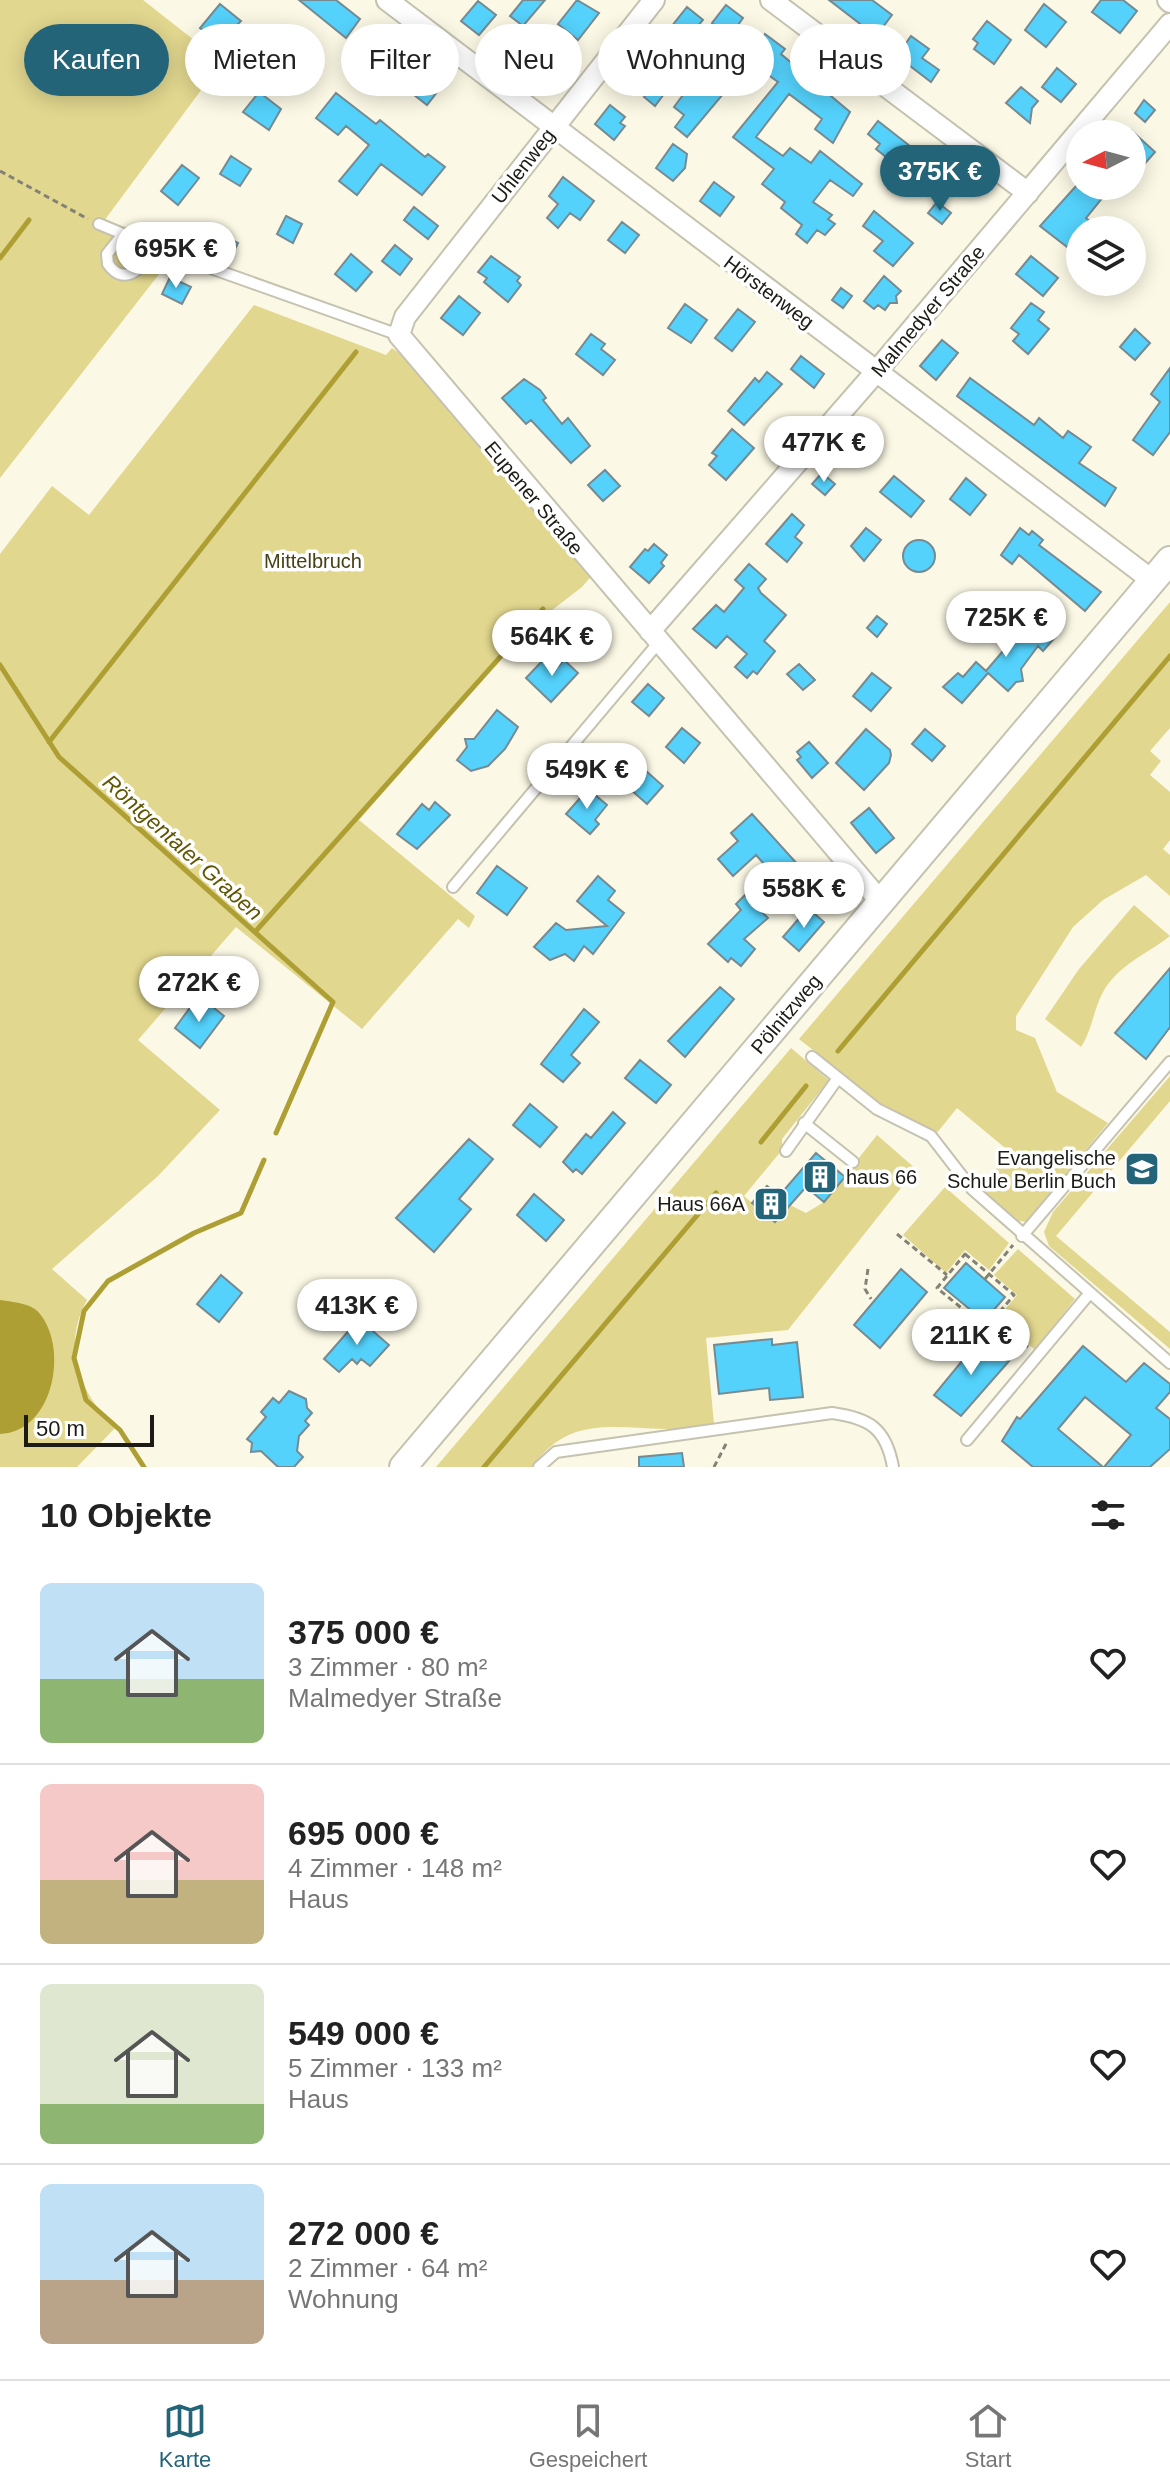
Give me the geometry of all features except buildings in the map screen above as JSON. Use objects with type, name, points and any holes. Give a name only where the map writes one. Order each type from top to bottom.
[{"type":"street","name":"Hörstenweg","points":[[387,0],[553,129],[1153,581]]},
{"type":"street","name":"Uhlenweg","points":[[399,335],[405,317],[654,0]]},
{"type":"street","points":[[771,0],[1028,193]]},
{"type":"street","name":"Malmedyer Straße","points":[[654,636],[1170,24]]},
{"type":"street","name":"Eupener Straße","points":[[399,335],[881,902]]},
{"type":"street","name":"Pölnitzweg","points":[[403,1467],[1170,560]]},
{"type":"lane","points":[[99,224],[156,248],[399,335]]},
{"type":"lane","points":[[131,238],[119,239],[110,246],[108,264],[113,272],[130,275],[144,266],[156,248]]},
{"type":"lane","points":[[453,887],[654,636]]},
{"type":"lane","points":[[812,1057],[877,1109],[931,1136],[972,1189],[1170,1363]]},
{"type":"lane","points":[[1022,1236],[1170,1062]]},
{"type":"lane","points":[[786,1151],[838,1078]]},
{"type":"lane","points":[[804,1123],[853,1162]]},
{"type":"lane","points":[[967,1440],[1089,1294]]},
{"type":"lane","points":[[539,1467],[556,1452],[832,1413],[859,1417],[882,1435],[893,1467]]},
{"type":"path","points":[[0,171],[99,224]]},
{"type":"path","points":[[897,1234],[947,1275]]},
{"type":"path","points":[[985,1279],[1022,1236]]},
{"type":"path","points":[[965,1254],[1014,1295],[986,1328],[937,1288],[947,1275],[965,1254]]},
{"type":"path","points":[[868,1269],[865,1289],[871,1299]]},
{"type":"path","points":[[994,1319],[1038,1355]]},
{"type":"path","points":[[714,1467],[734,1426]]},
{"type":"green space","points":[[0,0],[143,0],[185,33],[185,96],[197,96],[98,229],[167,264],[0,478]]},
{"type":"green space","name":"Mittelbruch","points":[[254,305],[386,355],[392,348],[411,362],[595,572],[582,587],[525,631],[359,820],[475,916],[469,928],[458,919],[362,1029],[236,927],[138,1040],[220,1110],[158,1176],[52,1269],[87,1300],[75,1335],[78,1368],[92,1400],[115,1428],[77,1467],[0,1467],[0,554],[52,486],[89,515]]},
{"type":"green space","points":[[1170,602],[1170,728],[1150,751],[1161,761],[1150,775],[1170,792],[1170,840],[1163,849],[1170,855],[1170,896],[1146,875],[1103,900],[1073,927],[1016,1016],[1016,1030],[1035,1038],[1057,1092],[1108,1123],[1027,1222],[1013,1220],[979,1190],[1010,1152],[957,1108],[936,1134],[877,1101],[799,1039]]},
{"type":"green space","points":[[1134,905],[1170,936],[1124,968],[1108,984],[1081,1047],[1045,1019],[1079,969]]},
{"type":"green space","points":[[791,1048],[829,1080],[782,1139],[782,1150],[744,1196],[774,1222],[790,1205],[806,1213],[824,1202],[877,1135],[916,1169],[788,1330],[706,1338],[714,1424],[681,1429],[616,1427],[580,1431],[563,1438],[547,1450],[533,1467],[436,1467]]},
{"type":"green space","points":[[1170,1076],[1170,1101],[1056,1236],[1170,1332],[1170,1349],[1049,1246],[1044,1232],[1053,1212]]},
{"type":"green space","points":[[945,1187],[1009,1243],[989,1270],[965,1250],[946,1273],[903,1235]]},
{"type":"green space","points":[[1018,1249],[1075,1299],[1035,1350],[998,1318],[1017,1295],[994,1275]]},
{"type":"shaded area","points":[[0,1300],[37,1310],[49,1329],[54,1367],[44,1405],[33,1419],[18,1430],[0,1434]]},
{"type":"waterway","points":[[0,258],[29,220]]},
{"type":"waterway","points":[[49,742],[356,352]]},
{"type":"waterway","points":[[255,932],[543,609]]},
{"type":"waterway","points":[[838,1051],[1170,656]]},
{"type":"waterway","name":"Röntgentaler Graben","points":[[0,665],[59,757],[333,1002],[276,1133]]},
{"type":"waterway","points":[[761,1142],[806,1086]]},
{"type":"waterway","name":"Röntgentaler Graben","points":[[144,1467],[120,1430],[86,1400],[74,1358],[84,1311],[108,1281],[194,1233],[241,1213],[264,1160]]},
{"type":"waterway","points":[[484,1467],[716,1193]]},
{"type":"place","name":"Evangelische Schule Berlin Buch","points":[[1142,1169]]},
{"type":"place","name":"haus 66","points":[[820,1177]]},
{"type":"place","name":"Haus 66A","points":[[771,1204]]}]
